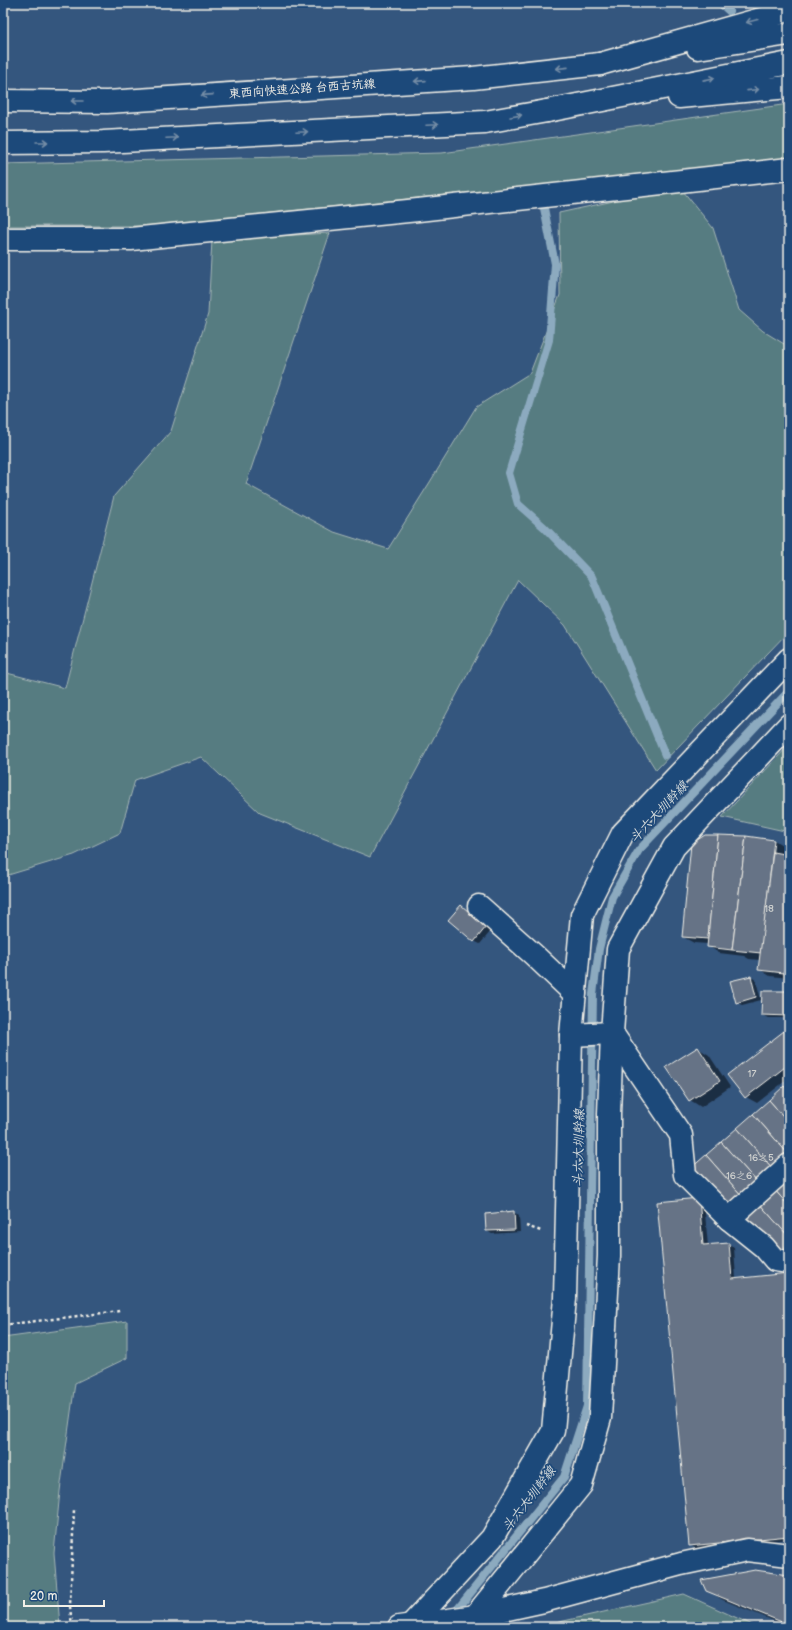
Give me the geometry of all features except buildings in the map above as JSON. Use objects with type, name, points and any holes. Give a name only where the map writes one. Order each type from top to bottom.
[{"type":"main road","points":[[600,64],[775,15],[789,9]]},
{"type":"main road","points":[[600,64],[789,34]]},
{"type":"main road","points":[[3,143],[103,142],[485,122],[789,63]]},
{"type":"main road","name":"東西向快速公路 台西古坑線","points":[[3,101],[107,102],[473,78],[600,64]]},
{"type":"main road","points":[[547,110],[789,87]]},
{"type":"main road","points":[[3,238],[131,239],[426,209],[789,169]]},
{"type":"main road","points":[[406,1626],[492,1538],[553,1431],[565,1298],[571,1035],[582,915],[623,833],[789,659]]},
{"type":"main road","points":[[471,1621],[581,1485],[600,1418],[608,1256],[609,1114],[612,1034],[618,949],[674,847],[789,725]]},
{"type":"main road","points":[[479,906],[575,994]]},
{"type":"main road","points":[[571,1035],[612,1034]]},
{"type":"main road","points":[[612,1034],[681,1135],[685,1175],[729,1219],[764,1246],[775,1260],[789,1262]]},
{"type":"main road","points":[[729,1219],[789,1165]]},
{"type":"main road","points":[[406,1626],[471,1621],[681,1564],[747,1550],[789,1555]]},
{"type":"path","points":[[3,1325],[120,1311]]},
{"type":"path","points":[[72,1627],[70,1606],[74,1509]]},
{"type":"green space","points":[[789,104],[789,160],[144,226],[3,226],[3,164],[442,153]]},
{"type":"green space","points":[[683,191],[713,228],[739,310],[763,331],[789,347],[789,631],[656,770],[565,625],[518,580],[370,857],[260,813],[201,757],[135,780],[120,833],[74,855],[5,876],[3,872],[3,672],[65,688],[114,496],[171,431],[208,314],[212,240],[330,233],[246,484],[334,532],[388,549],[476,407],[530,373],[560,295],[559,213],[641,195]]},
{"type":"green space","points":[[789,745],[789,832],[722,817]]},
{"type":"green space","points":[[127,1321],[127,1358],[75,1383],[60,1491],[54,1553],[60,1627],[3,1627],[3,1338]]},
{"type":"green space","points":[[684,1594],[757,1627],[537,1627]]},
{"type":"waterway","points":[[720,3],[729,11]]},
{"type":"waterway","points":[[542,198],[555,264],[549,340],[509,473],[518,504],[544,527],[592,577],[665,755]]},
{"type":"waterway","name":"斗六大圳幹線","points":[[452,1616],[564,1477],[587,1406],[593,994],[599,949],[612,897],[639,850],[789,691]]}]
